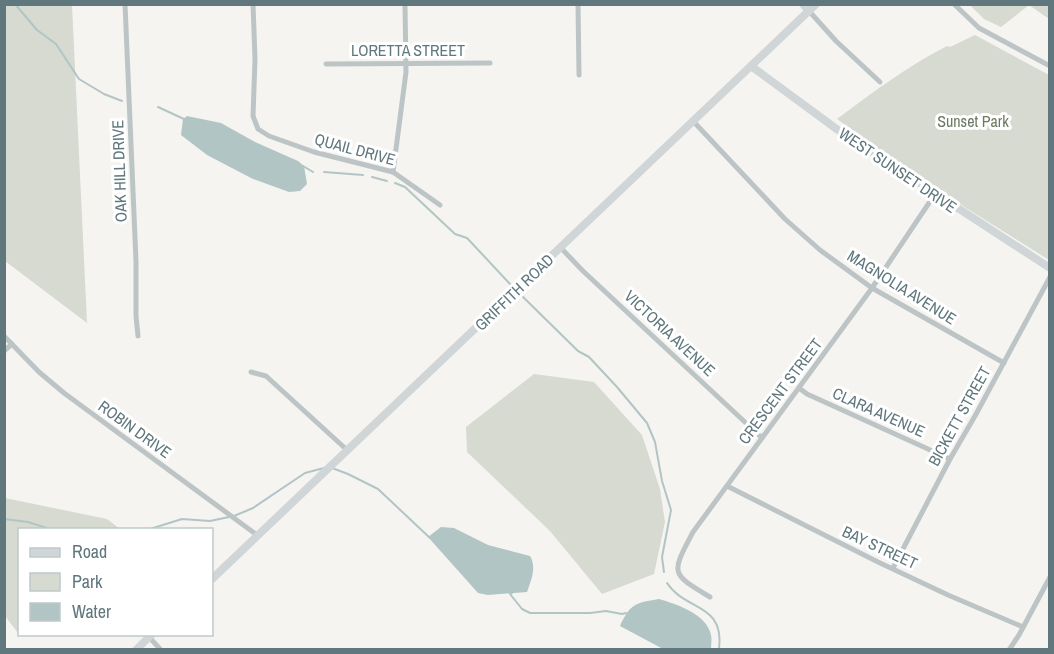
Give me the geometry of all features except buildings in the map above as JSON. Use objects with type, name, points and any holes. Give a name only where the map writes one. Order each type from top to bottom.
[{"type":"street","name":"OAK HILL DRIVE","points":[[125,4],[138,336]]},
{"type":"street","name":"QUAIL DRIVE","points":[[253,4],[255,59],[253,116],[258,129],[269,136],[314,152],[393,172],[440,204]]},
{"type":"street","points":[[393,172],[406,64],[405,4]]},
{"type":"street","points":[[578,4],[579,75]]},
{"type":"street","name":"GRIFFITH ROAD","points":[[213,578],[751,66],[806,8],[816,4]]},
{"type":"street","points":[[954,4],[979,28],[1050,66]]},
{"type":"street","points":[[806,8],[836,41],[880,82]]},
{"type":"street","name":"LORETTA STREET","points":[[326,64],[490,63]]},
{"type":"street","name":"WEST SUNSET DRIVE","points":[[751,66],[838,130],[1050,268]]},
{"type":"street","name":"MAGNOLIA AVENUE","points":[[693,121],[785,219],[820,250],[872,288],[1004,363]]},
{"type":"street","name":"CRESCENT STREET","points":[[710,597],[686,583],[679,576],[684,551],[693,532],[872,288],[935,194]]},
{"type":"street","name":"VICTORIA AVENUE","points":[[560,247],[762,438]]},
{"type":"street","name":"BICKETT STREET","points":[[893,568],[1050,278]]},
{"type":"street","name":"ROBIN DRIVE","points":[[4,336],[39,372],[64,393],[257,535]]},
{"type":"street","points":[[4,351],[12,344]]},
{"type":"street","points":[[251,372],[266,376],[347,450]]},
{"type":"street","name":"CLARA AVENUE","points":[[799,388],[807,394],[950,459]]},
{"type":"street","name":"BAY STREET","points":[[727,486],[948,595],[1023,627]]},
{"type":"street","points":[[1009,650],[1050,577]]},
{"type":"street","points":[[136,650],[151,636],[162,650]]},
{"type":"green space","points":[[5,4],[72,5],[87,323],[5,261]]},
{"type":"green space","points":[[970,5],[1029,5],[1001,27],[984,19]]},
{"type":"green space","points":[[1029,5],[1049,5],[1049,19]]},
{"type":"green space","name":"Sunset Park","points":[[975,35],[1049,75],[1049,260],[923,181],[837,119],[918,62],[947,46],[950,47]]},
{"type":"green space","points":[[534,374],[594,382],[642,435],[660,489],[665,522],[654,574],[602,594],[550,531],[467,452],[466,427]]},
{"type":"green space","points":[[5,498],[107,519],[119,528],[18,528],[18,633],[5,616]]},
{"type":"water","points":[[187,116],[221,123],[255,142],[298,161],[304,166],[307,184],[300,191],[289,192],[253,179],[207,155],[181,135],[183,119]]},
{"type":"water","points":[[441,527],[454,528],[488,545],[530,556],[533,569],[527,592],[488,595],[478,593],[428,537]]},
{"type":"water","points":[[659,599],[690,611],[704,621],[711,635],[711,649],[663,649],[620,626],[634,606]]},
{"type":"waterway","points":[[15,4],[37,30],[56,44],[79,79],[104,94],[122,101]]},
{"type":"waterway","points":[[158,107],[186,120]]},
{"type":"waterway","points":[[303,166],[313,172]]},
{"type":"waterway","points":[[324,172],[363,175]]},
{"type":"waterway","points":[[372,177],[387,181]]},
{"type":"waterway","points":[[395,183],[405,187],[455,234],[467,238],[511,285]]},
{"type":"waterway","points":[[520,294],[578,351],[589,357],[647,423],[655,442],[662,481],[671,510],[662,557],[664,572]]},
{"type":"waterway","points":[[234,516],[253,508],[305,473],[324,468]]},
{"type":"waterway","points":[[332,468],[378,489],[430,538]]},
{"type":"waterway","points":[[153,528],[182,519],[210,521],[229,517]]},
{"type":"waterway","points":[[4,519],[28,522],[47,528]]},
{"type":"waterway","points":[[667,583],[684,599],[710,615],[716,623],[719,650]]},
{"type":"waterway","points":[[512,593],[510,594],[522,609],[530,613],[606,611],[626,613]]}]
